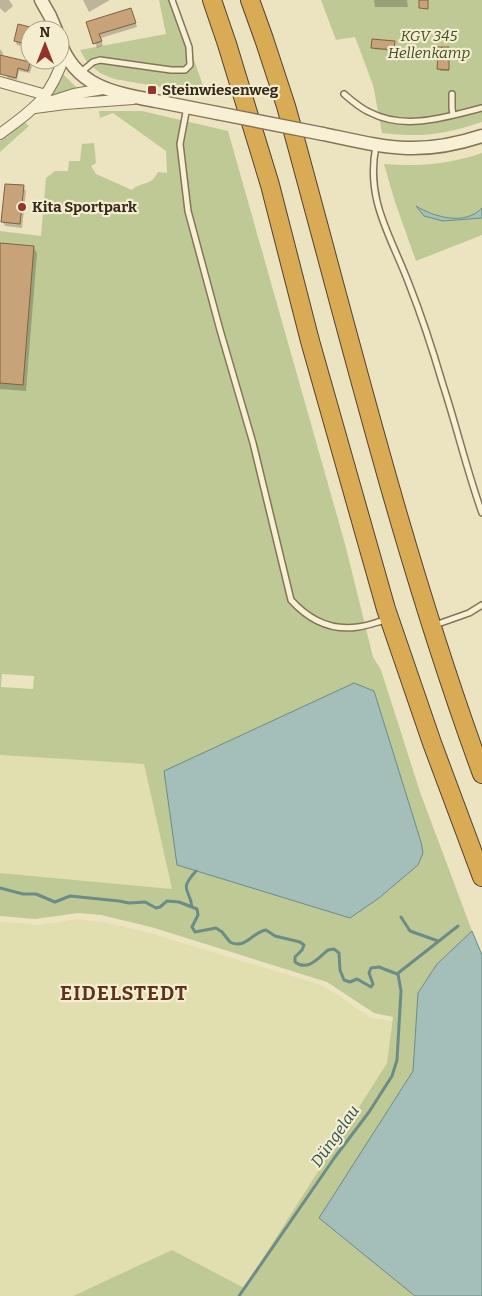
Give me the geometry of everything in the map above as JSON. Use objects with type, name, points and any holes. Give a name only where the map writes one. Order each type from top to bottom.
[{"type":"highway","points":[[212,0],[270,185],[310,341],[389,619],[456,811],[482,877]]},
{"type":"highway","points":[[250,0],[286,106],[403,536],[462,720],[482,774]]},
{"type":"street","points":[[41,0],[52,20]]},
{"type":"street","points":[[70,60],[79,73],[103,89],[143,99],[376,145],[423,149],[482,136]]},
{"type":"street","points":[[0,134],[34,108],[46,95],[54,84],[57,70]]},
{"type":"street","points":[[0,82],[46,95]]},
{"type":"street","points":[[34,108],[61,97],[103,89]]},
{"type":"street","points":[[34,108],[143,99]]},
{"type":"lane","points":[[79,73],[93,62],[100,60],[171,70],[186,70],[190,65],[188,47],[172,0]]},
{"type":"lane","points":[[344,94],[370,113],[396,120],[424,121],[482,108]]},
{"type":"lane","points":[[452,94],[454,115]]},
{"type":"lane","points":[[188,107],[180,144],[188,211],[253,443],[291,600],[302,612],[315,621],[332,626],[358,628],[389,619]]},
{"type":"lane","points":[[376,145],[373,165],[378,207],[385,230],[412,292],[444,387],[482,513]]},
{"type":"lane","points":[[431,626],[469,613],[482,605]]},
{"type":"shaded area","points":[[0,755],[144,764],[172,889],[0,873]]},
{"type":"shaded area","points":[[77,919],[103,922],[150,933],[318,984],[371,1018],[392,1021],[387,1063],[244,1289],[172,1250],[73,1296],[0,1296],[0,922],[40,925]]},
{"type":"green space","points":[[159,0],[173,0],[207,97],[190,92],[114,79],[100,73],[87,62],[80,50],[166,34]]},
{"type":"green space","name":"KGV 345 Hellenkamp","points":[[321,0],[482,0],[482,122],[433,134],[382,133],[373,85],[355,37],[336,40]]},
{"type":"green space","points":[[63,74],[79,90],[55,96],[53,92]]},
{"type":"green space","points":[[99,111],[142,111],[228,131],[345,544],[373,657],[381,670],[420,792],[472,931],[437,964],[418,993],[413,1071],[320,1218],[415,1296],[73,1296],[172,1250],[244,1288],[387,1063],[393,1017],[374,1013],[327,982],[151,927],[101,915],[78,913],[35,919],[0,916],[0,873],[172,889],[144,764],[0,755],[0,231],[41,236],[46,178],[55,171],[68,171],[69,161],[80,161],[82,144],[94,143],[96,163],[91,166],[96,174],[132,190],[152,180],[158,172],[167,173],[166,151],[113,113],[100,118]],"holes":[[[2,674],[34,676],[33,689],[1,687]],[[374,691],[421,842],[423,853],[418,865],[379,898],[350,918],[177,865]]]},
{"type":"green space","points":[[24,122],[29,126],[0,152],[0,141]]},
{"type":"green space","points":[[482,153],[482,208],[468,216],[450,218],[433,214],[418,207],[425,214],[440,220],[482,218],[482,235],[416,261],[384,164],[433,164],[458,160]]},
{"type":"water","points":[[416,206],[449,218],[467,217],[475,214],[482,208],[482,218],[443,221],[424,216]]},
{"type":"water","points":[[354,683],[374,691],[421,842],[423,853],[418,865],[379,898],[350,918],[177,865],[164,771]]},
{"type":"water","points":[[472,931],[482,955],[482,1296],[415,1296],[319,1218],[413,1071],[418,993],[437,964]]},
{"type":"building","points":[[419,0],[428,0],[428,9],[419,8]]},
{"type":"building","points":[[131,8],[136,23],[99,34],[102,41],[93,44],[86,22]]},
{"type":"building","points":[[18,24],[20,24],[20,42],[14,41]]},
{"type":"building","points":[[372,39],[395,41],[394,50],[371,48]]},
{"type":"building","points":[[435,47],[449,47],[449,70],[437,69],[438,55],[434,55]]},
{"type":"building","points":[[0,55],[20,60],[20,69],[18,68],[16,78],[0,74]]},
{"type":"building","points":[[5,184],[24,185],[20,224],[1,222]]},
{"type":"building","points":[[0,243],[34,246],[23,385],[0,383]]},
{"type":"waterway","points":[[192,907],[186,886],[196,871]]},
{"type":"waterway","points":[[0,888],[23,894],[36,894],[55,902],[70,896],[129,903],[145,902],[156,908],[167,901],[179,902],[197,909],[198,915],[192,927],[195,932],[216,928],[230,942],[240,944],[266,930],[275,936],[300,942],[304,945],[295,957],[295,962],[300,965],[309,964],[328,950],[334,949],[339,953],[340,970],[344,980],[350,982],[357,979],[371,987],[373,984],[369,973],[371,968],[379,967],[397,974],[458,926]]},
{"type":"waterway","points":[[401,917],[410,931],[438,941]]},
{"type":"waterway","name":"Düngelau","points":[[239,1296],[335,1157],[369,1112],[392,1076],[397,1060],[401,991],[398,974]]},
{"type":"place","name":"Steinwiesenweg","points":[[152,90]]},
{"type":"place","name":"Kita Sportpark","points":[[22,207]]},
{"type":"district","name":"EIDELSTEDT","points":[[124,993]]}]
